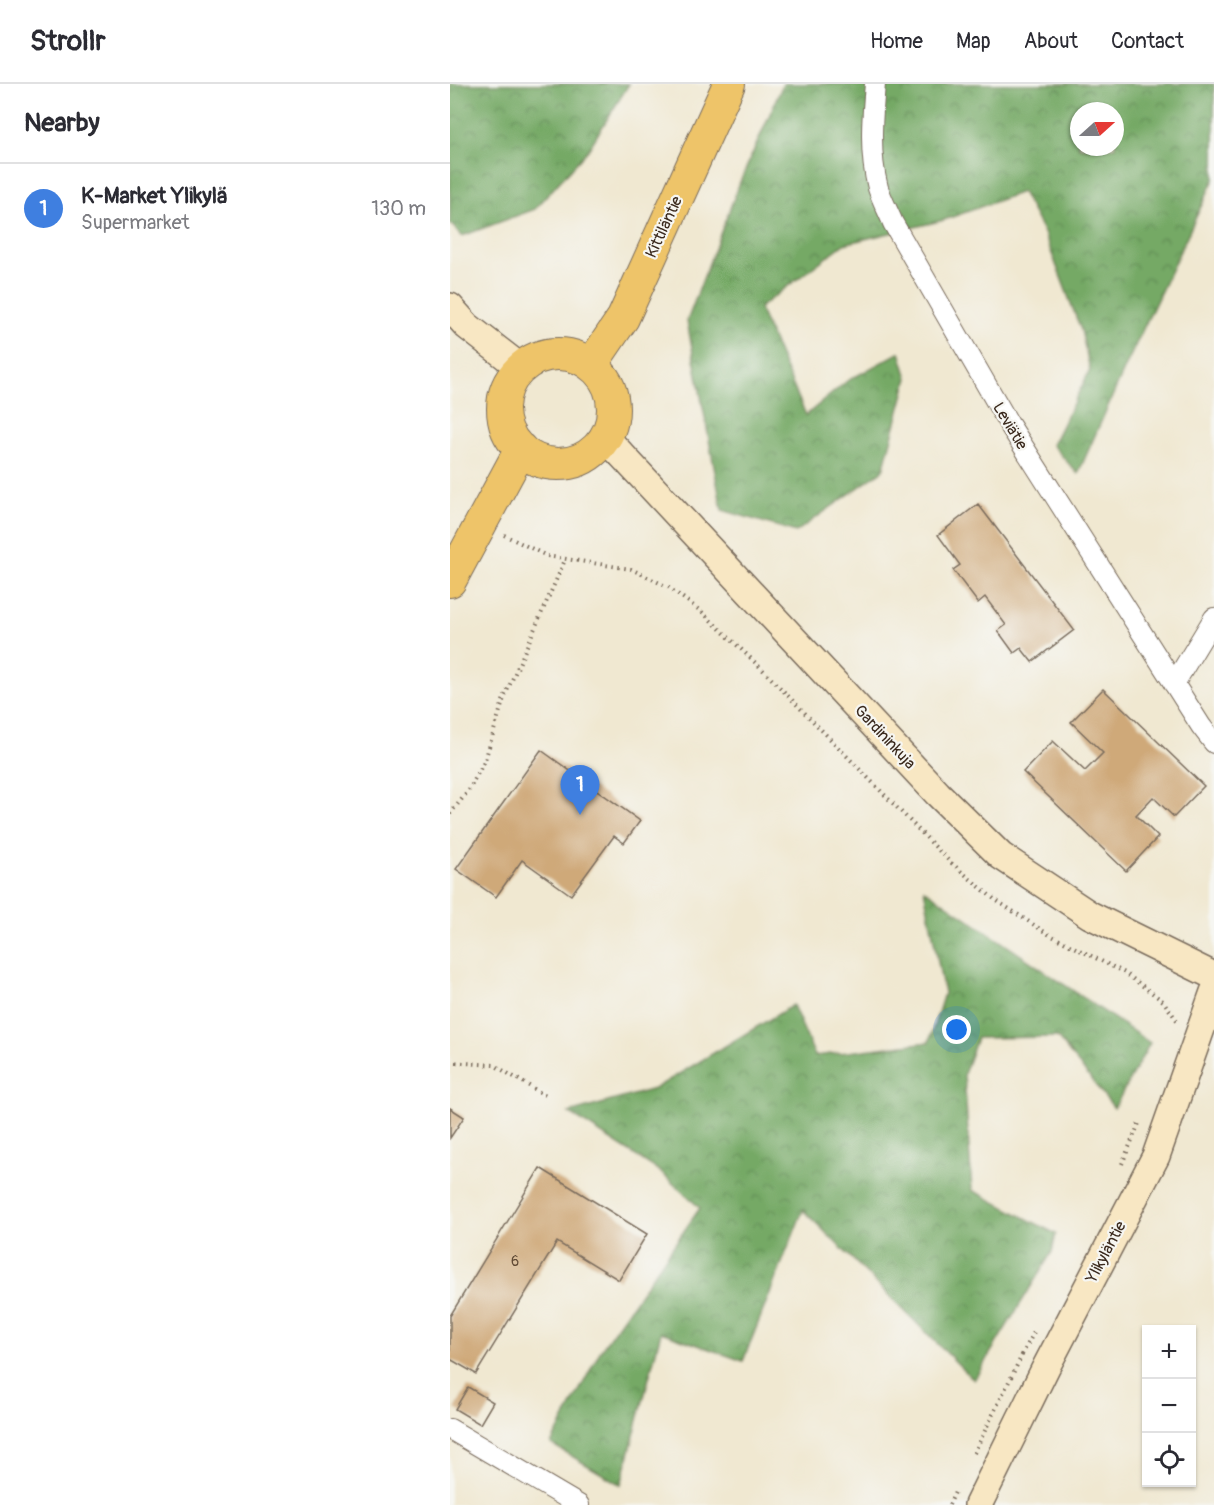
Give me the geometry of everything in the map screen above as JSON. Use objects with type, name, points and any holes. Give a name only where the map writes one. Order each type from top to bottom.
[{"type":"main road","name":"Kittiläntie","points":[[591,365],[622,318],[729,84]]},
{"type":"main road","points":[[556,354],[571,355],[591,365],[602,376],[612,398],[611,422],[605,437],[587,455],[570,462],[544,462],[521,449],[506,426],[503,408],[506,390],[521,368],[534,359],[556,354]]},
{"type":"main road","points":[[450,581],[521,449]]},
{"type":"street","name":"Leviätie","points":[[875,84],[872,113],[873,160],[879,189],[893,223],[1009,424],[1214,743]]},
{"type":"street","points":[[450,307],[467,326],[521,368]]},
{"type":"street","name":"Gardininkuja","points":[[605,437],[938,794],[1001,855],[1090,915],[1214,976]]},
{"type":"street","points":[[1174,684],[1214,618]]},
{"type":"street","name":"Ylikyläntie","points":[[978,1505],[1156,1156],[1183,1029],[1214,992]]},
{"type":"street","points":[[450,1429],[579,1505]]},
{"type":"path","points":[[504,535],[547,556],[631,569],[669,587],[702,612],[762,669],[949,861],[994,899],[1048,934],[1125,973],[1163,1001],[1183,1029]]},
{"type":"path","points":[[450,814],[469,790],[485,760],[504,698],[565,560]]},
{"type":"path","points":[[450,1062],[494,1065],[546,1096]]},
{"type":"path","points":[[1121,1166],[1144,1112]]},
{"type":"path","points":[[1022,1355],[1039,1324]]},
{"type":"green space","points":[[450,84],[629,84],[588,150],[535,209],[462,236],[450,223]]},
{"type":"green space","points":[[783,84],[1214,84],[1214,179],[1128,361],[1078,474],[1052,445],[1090,370],[1081,330],[1044,233],[1022,192],[944,220],[844,244],[759,308],[806,415],[847,381],[900,352],[908,378],[883,470],[796,532],[722,510],[687,321],[740,182]]},
{"type":"green space","points":[[924,889],[1150,1043],[1114,1108],[1057,1037],[977,1038],[964,1074],[972,1190],[1056,1234],[1052,1252],[974,1380],[803,1210],[743,1361],[661,1332],[621,1485],[551,1444],[602,1348],[700,1208],[658,1170],[569,1113],[654,1089],[793,1005],[815,1056],[929,1042],[944,993]]},
{"type":"building","points":[[978,504],[1074,630],[1032,662],[1021,648],[1014,653],[998,631],[1006,625],[985,597],[978,603],[953,570],[960,565],[938,535]]},
{"type":"building","points":[[1103,689],[1204,786],[1174,817],[1153,797],[1136,815],[1158,837],[1126,871],[1023,772],[1053,741],[1085,771],[1103,753],[1071,722]]},
{"type":"building","points":[[541,750],[640,821],[624,843],[614,836],[571,895],[522,860],[496,897],[456,869]]},
{"type":"building","points":[[450,1108],[464,1117],[450,1138]]},
{"type":"building","points":[[540,1168],[647,1234],[619,1280],[557,1242],[476,1374],[450,1359],[450,1316]]},
{"type":"building","points":[[468,1387],[493,1402],[480,1424],[455,1409]]},
{"type":"place","name":"K-Market Ylikylä","points":[[580,815]]}]
